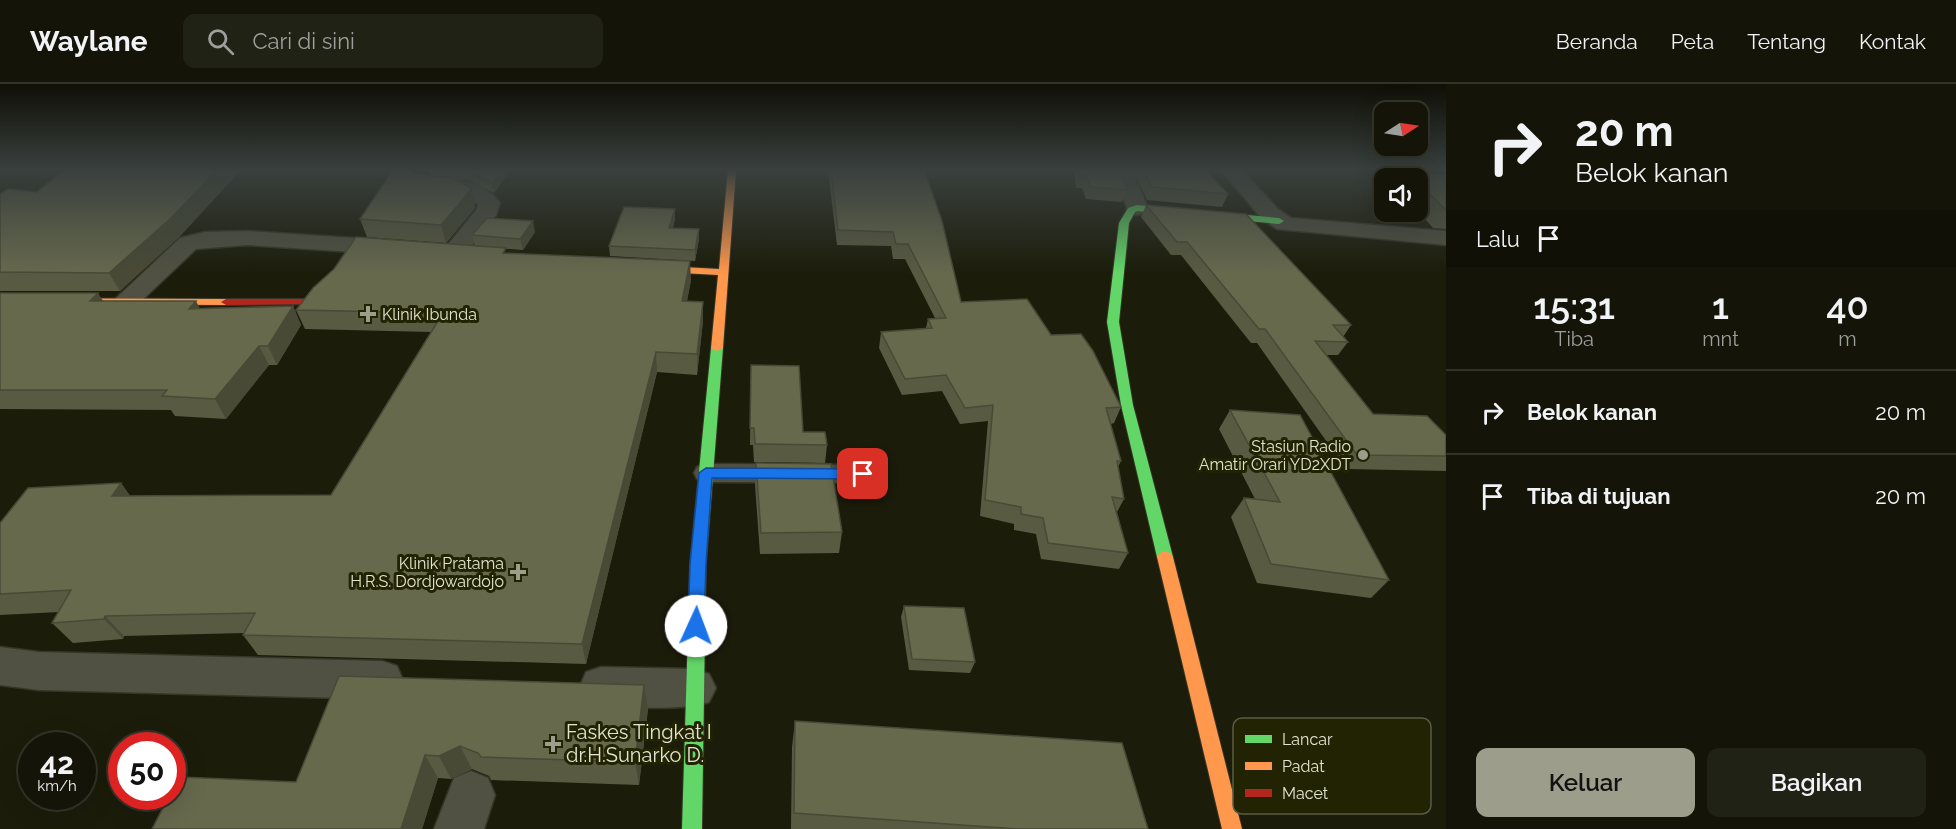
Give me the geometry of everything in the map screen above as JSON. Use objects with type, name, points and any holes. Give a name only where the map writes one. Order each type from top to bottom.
[{"type":"street","points":[[457,253],[488,210],[489,205]]},
{"type":"street","points":[[692,829],[698,564],[729,205]]},
{"type":"street","points":[[1262,205],[1279,221]]},
{"type":"street","points":[[1232,829],[1127,405],[1113,322],[1124,223],[1131,210],[1137,208],[1279,221],[1296,226],[1446,238]]},
{"type":"street","points":[[0,301],[309,302],[322,293],[352,252],[233,238],[198,240],[188,243],[126,301]]},
{"type":"street","points":[[631,267],[722,272]]},
{"type":"street","points":[[0,666],[39,671],[420,681]]},
{"type":"street","points":[[563,685],[694,688]]},
{"type":"lane","points":[[706,473],[863,474]]},
{"type":"building","points":[[0,205],[184,205],[109,273],[0,272]]},
{"type":"building","points":[[370,205],[458,205],[441,225],[360,219]]},
{"type":"building","points":[[835,205],[936,205],[961,302],[1027,299],[1051,335],[1081,334],[1093,351],[1121,407],[1106,408],[1121,461],[1117,461],[1124,499],[1112,497],[1128,553],[1048,543],[1043,518],[1021,514],[1021,507],[985,500],[993,405],[965,408],[946,375],[905,379],[881,332],[932,328],[928,319],[946,318],[908,244],[896,244],[893,232],[838,230]]},
{"type":"building","points":[[1146,205],[1246,214],[1351,325],[1333,325],[1348,342],[1315,341],[1373,414],[1427,416],[1446,435],[1446,456],[1357,455],[1265,329],[1259,329],[1187,242],[1177,242]]},
{"type":"building","points":[[624,207],[675,209],[669,228],[699,229],[695,250],[609,246]]},
{"type":"building","points":[[487,218],[533,221],[520,239],[472,235]]},
{"type":"building","points":[[356,237],[506,248],[503,253],[690,261],[682,301],[703,302],[697,354],[656,352],[582,644],[243,635],[255,613],[105,616],[104,619],[52,623],[71,590],[0,594],[0,523],[28,488],[121,483],[112,496],[331,495],[443,313],[296,310],[313,288],[334,269]]},
{"type":"building","points":[[0,293],[98,293],[90,301],[196,301],[189,309],[293,306],[268,346],[259,346],[215,399],[162,396],[167,390],[0,390]]},
{"type":"building","points":[[751,365],[799,366],[803,432],[825,432],[827,445],[755,444],[754,428],[750,428]]},
{"type":"building","points":[[1230,410],[1300,415],[1389,580],[1271,564],[1244,498],[1280,502]]},
{"type":"building","points":[[756,463],[831,464],[842,532],[761,533]]},
{"type":"building","points":[[904,606],[964,608],[975,662],[912,659]]},
{"type":"building","points":[[339,676],[644,685],[635,762],[481,757],[478,753],[460,746],[439,756],[425,755],[401,829],[152,829],[162,810],[186,810],[186,777],[296,782]]},
{"type":"building","points":[[795,721],[1122,743],[1148,829],[1018,829],[794,813]]},
{"type":"traffic: fast","points":[[1165,557],[1127,405],[1113,322],[1124,223],[1131,210],[1137,208],[1279,221]]},
{"type":"traffic: fast","points":[[692,829],[698,564],[717,348]]},
{"type":"traffic: slow","points":[[717,348],[729,205]]},
{"type":"traffic: slow","points":[[646,268],[722,272]]},
{"type":"traffic: slow","points":[[0,301],[226,302]]},
{"type":"traffic: slow","points":[[1165,557],[1232,829]]},
{"type":"traffic: jam","points":[[226,302],[309,302],[322,293],[335,274]]},
{"type":"place","name":"Klinik Ibunda","points":[[368,314]]},
{"type":"place","name":"Stasiun Radio Amatir Orari YD2XDT","points":[[1363,455]]},
{"type":"place","name":"Klinik Pratama H.R.S. Dordjowardojo","points":[[518,572]]},
{"type":"place","name":"Faskes Tingkat I dr.H.Sunarko D.","points":[[553,744]]},
{"type":"route","points":[[696,626],[698,564],[706,473],[863,474]]}]
